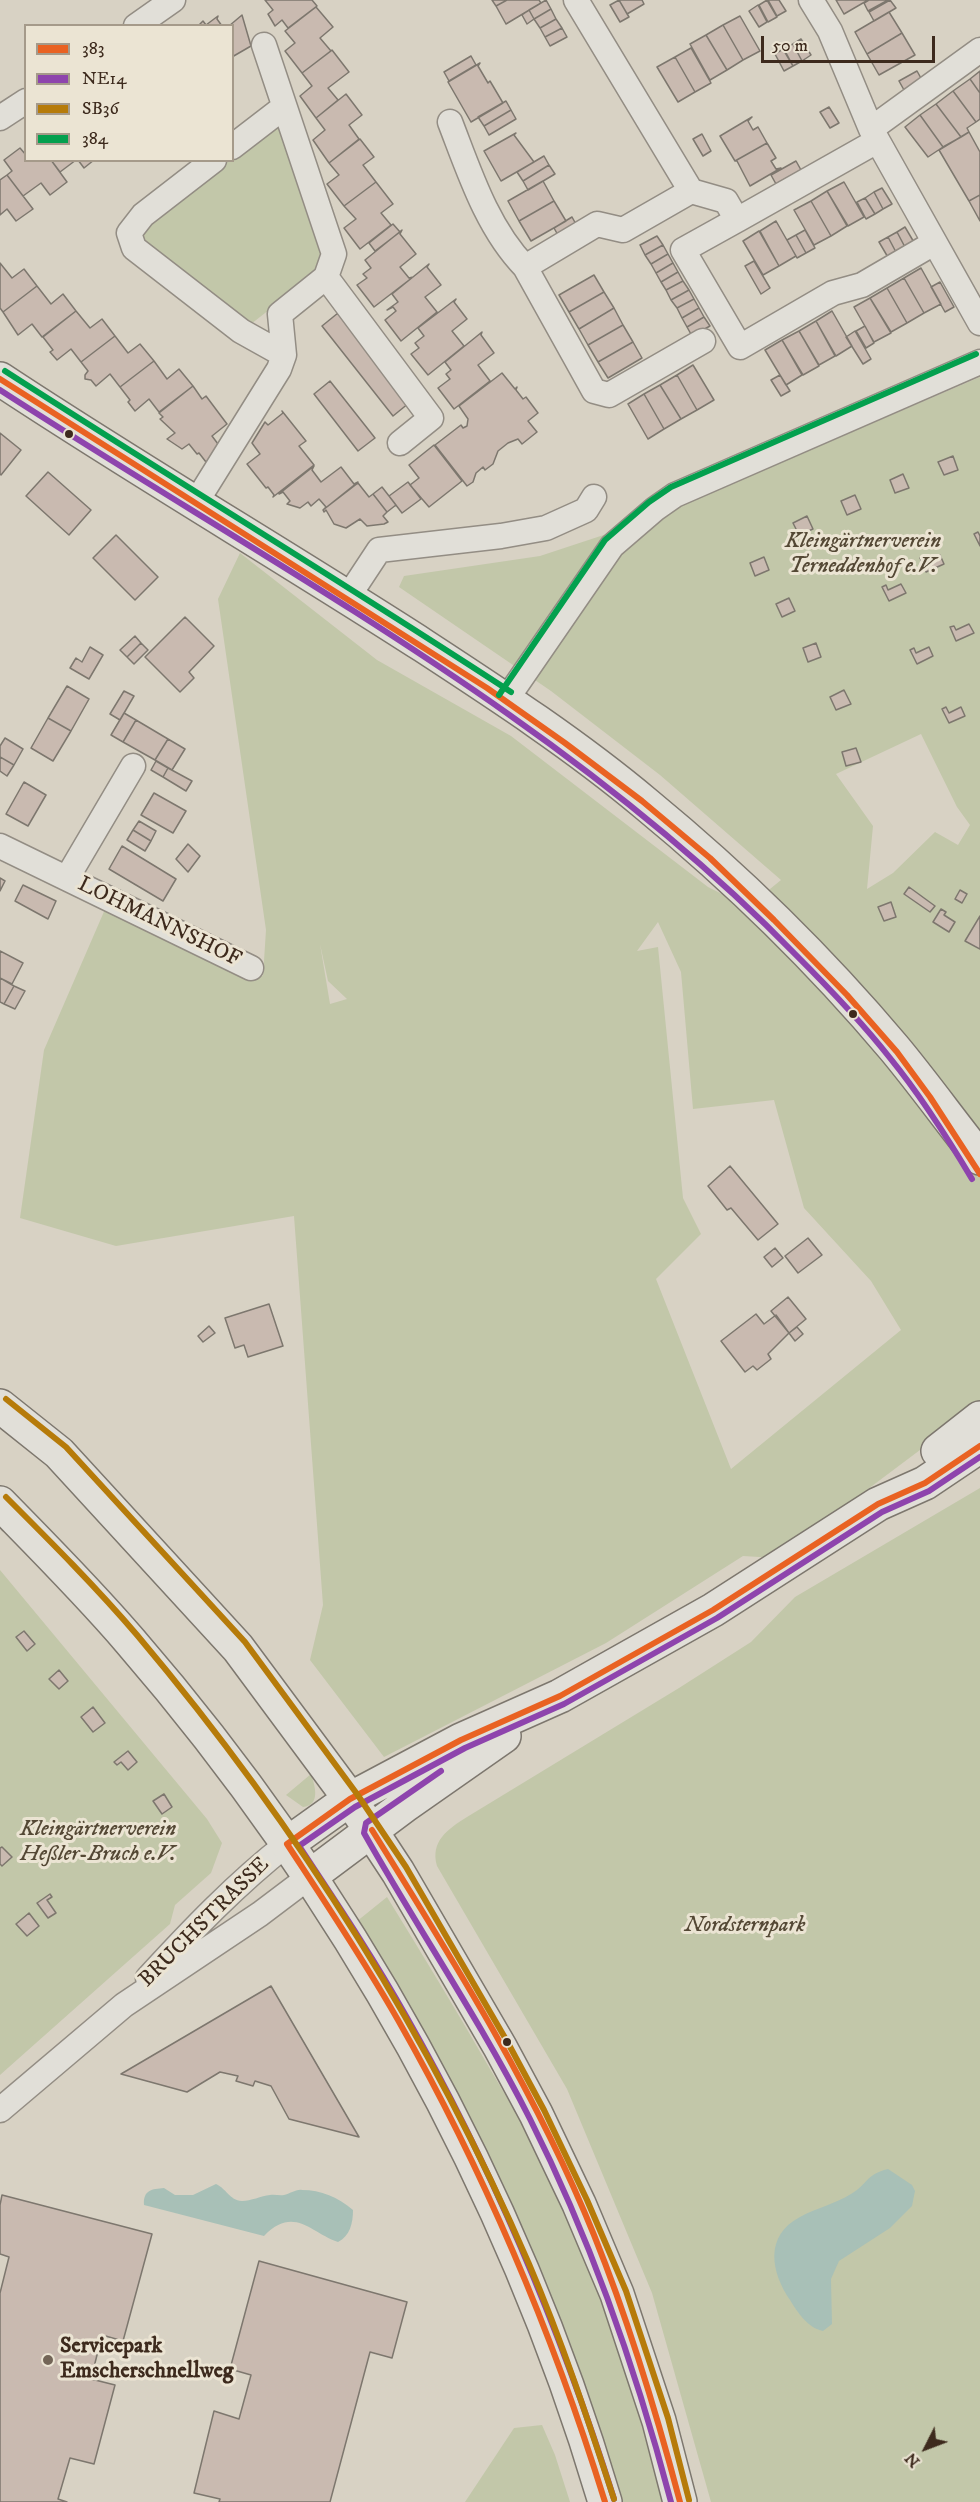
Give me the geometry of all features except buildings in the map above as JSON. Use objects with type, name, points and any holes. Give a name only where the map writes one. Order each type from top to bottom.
[{"type":"street","points":[[139,24],[173,0]]},
{"type":"street","points":[[576,0],[691,191],[726,201],[737,219]]},
{"type":"street","points":[[811,0],[830,31],[874,135],[980,323]]},
{"type":"street","points":[[195,504],[279,369],[284,354],[280,314],[326,278],[333,254],[264,45]]},
{"type":"street","points":[[934,243],[862,285],[833,293],[740,347],[684,250],[874,135],[980,50]]},
{"type":"street","points":[[0,118],[24,101]]},
{"type":"street","points":[[234,145],[284,107]]},
{"type":"street","points":[[450,122],[476,190],[511,252],[525,267],[594,391],[609,395],[703,341]]},
{"type":"street","points":[[211,162],[143,215],[129,233],[134,248],[241,331],[284,354]]},
{"type":"street","points":[[525,267],[597,224],[623,230],[691,191]]},
{"type":"street","points":[[326,278],[431,418],[400,443]]},
{"type":"street","points":[[506,700],[612,546],[655,509],[675,495],[980,362]]},
{"type":"street","points":[[0,379],[195,504],[348,597],[506,700],[643,801],[738,883],[852,1000],[896,1051],[980,1158]]},
{"type":"street","points":[[348,597],[379,550],[501,536],[546,528],[586,510],[594,497]]},
{"type":"street","name":"LOHMANNSHOF","points":[[67,878],[133,766]]},
{"type":"street","name":"LOHMANNSHOF","points":[[0,846],[252,968]]},
{"type":"street","points":[[938,1107],[980,1174]]},
{"type":"street","points":[[0,1406],[59,1453],[238,1648],[372,1830],[494,2037],[536,2114],[579,2204],[617,2294],[659,2421],[680,2502]]},
{"type":"street","points":[[878,1504],[930,1456],[980,1418]]},
{"type":"street","points":[[287,1844],[350,1799],[460,1740],[560,1696],[713,1610],[878,1504],[925,1483],[980,1446]]},
{"type":"street","points":[[0,1503],[130,1641],[209,1737],[309,1877],[412,2044],[502,2225],[558,2360],[605,2502]]},
{"type":"street","points":[[309,1877],[560,1696]]},
{"type":"street","name":"BRUCHSTRASSE","points":[[124,2005],[197,1924],[254,1870],[287,1844]]},
{"type":"street","name":"BRUCHSTRASSE","points":[[0,2110],[124,2005],[309,1877]]},
{"type":"green space","points":[[284,126],[325,252],[320,270],[251,324],[138,244],[137,232],[225,162],[234,162],[234,154],[266,128]]},
{"type":"green space","name":"Kleingärtnerverein Terneddenhof e.V.","points":[[980,377],[980,1405],[776,1558],[743,1556],[606,1643],[384,1757],[310,1660],[323,1605],[294,1216],[116,1246],[20,1218],[44,1050],[106,907],[263,976],[266,930],[218,599],[240,553],[377,660],[511,736],[708,887],[748,907],[781,880],[660,775],[551,691],[399,587],[404,576],[540,556],[637,524]],"holes":[[[921,734],[957,807],[970,825],[958,845],[935,832],[893,873],[867,889],[873,826],[836,774]],[[658,922],[681,972],[693,1109],[774,1100],[804,1208],[871,1281],[901,1330],[731,1469],[656,1279],[701,1234],[683,1198],[658,947],[637,951]],[[320,944],[328,981],[347,999],[330,1004]]]},
{"type":"green space","name":"Nordsternpark","points":[[980,1488],[980,2502],[711,2502],[652,2293],[567,2089],[437,1866],[436,1849],[447,1831],[460,1822],[751,1642],[795,1597]]},
{"type":"green space","name":"Kleingärtnerverein Heßler-Bruch e.V.","points":[[0,1570],[207,1819],[222,1843],[211,1873],[175,1905],[170,1924],[0,2075]]},
{"type":"green space","points":[[311,1774],[315,1789],[314,1799],[309,1806],[303,1807],[286,1795]]},
{"type":"green space","points":[[387,1897],[520,2120],[566,2209],[596,2280],[622,2353],[665,2502],[620,2502],[356,1922]]},
{"type":"green space","points":[[542,2425],[555,2455],[570,2502],[465,2502],[514,2428]]},
{"type":"shaded area","points":[[888,2169],[912,2185],[915,2191],[912,2206],[890,2228],[839,2261],[831,2279],[832,2324],[823,2331],[818,2329],[800,2315],[783,2289],[775,2266],[776,2244],[788,2225],[856,2191],[875,2174]]},
{"type":"shaded area","points":[[216,2184],[234,2199],[242,2201],[270,2195],[284,2195],[300,2190],[323,2193],[341,2201],[353,2210],[348,2233],[338,2242],[302,2224],[293,2222],[275,2227],[264,2236],[144,2205],[145,2196],[152,2190],[164,2188],[175,2195],[193,2195]]},
{"type":"transit line","name":"384","points":[[499,695],[605,540],[649,502],[671,487],[976,354]]},
{"type":"transit line","name":"384","points":[[5,371],[511,692]]},
{"type":"transit line","name":"383","points":[[0,379],[487,688],[642,801],[710,858],[847,995],[897,1052],[930,1097],[980,1174]]},
{"type":"transit line","name":"NE14","points":[[0,390],[414,650],[515,719],[613,792],[707,870],[796,955],[844,1005],[879,1044],[912,1087],[972,1179]]},
{"type":"transit line","name":"SB36","points":[[6,1399],[66,1447],[245,1642],[357,1794],[406,1867],[508,2043],[544,2110],[587,2200],[626,2291],[668,2418],[689,2500]]},
{"type":"transit line","name":"383","points":[[287,1844],[350,1799],[461,1740],[560,1696],[713,1610],[878,1504],[925,1483],[980,1446]]},
{"type":"transit line","name":"NE14","points":[[614,2499],[548,2313],[468,2132],[393,1994],[299,1846],[355,1807],[465,1748],[564,1704],[717,1618],[882,1512],[929,1491],[980,1457]]},
{"type":"transit line","name":"SB36","points":[[6,1497],[106,1600],[196,1707],[306,1858],[356,1935],[449,2096],[529,2264],[553,2322],[614,2499]]},
{"type":"transit line","name":"NE14","points":[[441,1771],[366,1823],[364,1833],[491,2046],[552,2165],[611,2307],[643,2403],[671,2502]]},
{"type":"transit line","name":"383","points":[[372,1830],[492,2028],[520,2078],[571,2182],[607,2268],[630,2334],[680,2502]]},
{"type":"transit line","name":"383","points":[[287,1844],[385,1998],[460,2136],[515,2255],[540,2316],[585,2439],[605,2502]]},
{"type":"place","name":"Servicepark Emscherschnellweg","points":[[48,2360]]}]
